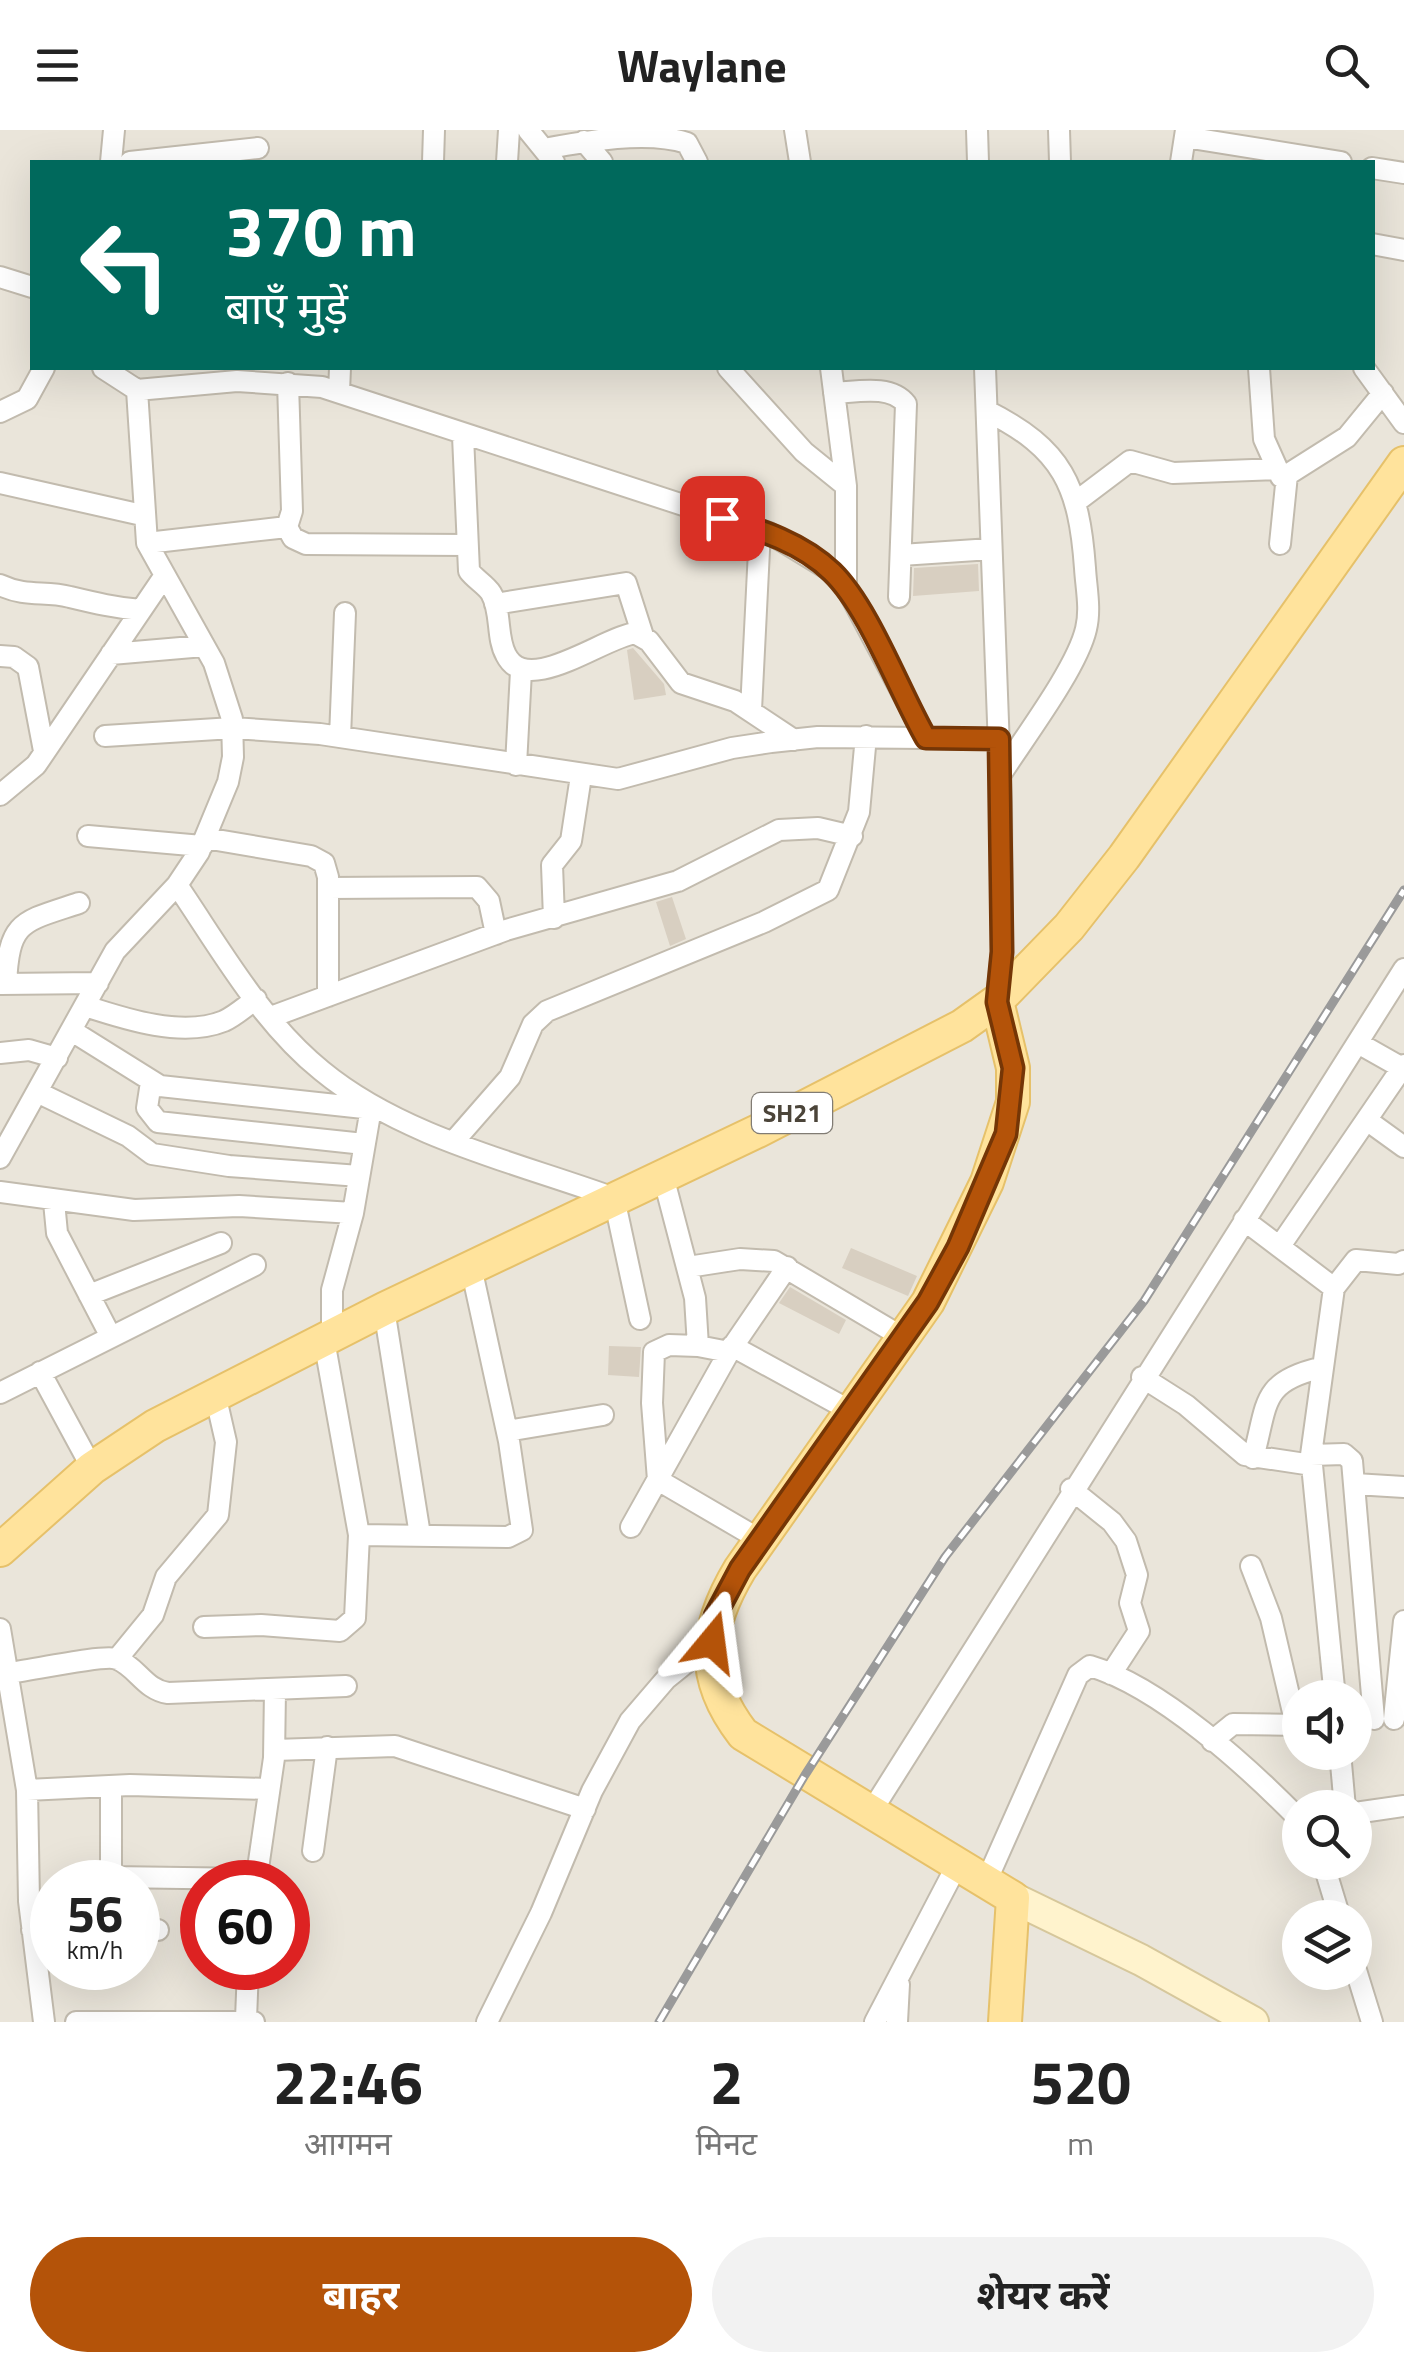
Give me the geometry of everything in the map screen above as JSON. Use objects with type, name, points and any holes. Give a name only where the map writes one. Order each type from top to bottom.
[{"type":"main road","name":"SH21","points":[[0,1550],[92,1468],[215,1394],[920,1048],[997,1002],[1070,928],[1124,857],[1404,464]]},
{"type":"main road","points":[[997,1002],[1013,1068],[1006,1134],[958,1247],[904,1338],[848,1410],[726,1592],[715,1616],[712,1642],[717,1692],[744,1734],[1000,1890],[1006,2022]]},
{"type":"street","points":[[111,160],[114,130]]},
{"type":"street","points":[[507,160],[509,130]]},
{"type":"street","points":[[528,130],[549,156],[584,141],[627,133],[662,134],[687,143],[696,160]]},
{"type":"street","points":[[795,130],[800,160]]},
{"type":"street","points":[[977,130],[978,160]]},
{"type":"street","points":[[1059,130],[1060,160]]},
{"type":"street","points":[[420,160],[433,132]]},
{"type":"street","points":[[433,132],[433,160]]},
{"type":"street","points":[[1181,160],[1186,133],[1331,160]]},
{"type":"street","points":[[584,141],[600,160]]},
{"type":"street","points":[[148,160],[258,148]]},
{"type":"street","points":[[1375,168],[1404,173]]},
{"type":"street","points":[[1375,245],[1404,250]]},
{"type":"street","points":[[0,277],[30,286]]},
{"type":"street","points":[[0,412],[27,400],[43,370]]},
{"type":"street","points":[[106,370],[137,390],[237,381],[288,383],[339,392],[463,436],[760,530],[804,552],[846,587],[926,738]]},
{"type":"street","points":[[339,392],[340,370]]},
{"type":"street","points":[[730,370],[804,452],[846,486]]},
{"type":"street","points":[[830,370],[846,486],[846,587]]},
{"type":"street","points":[[985,370],[1000,776],[1002,952],[997,1002]]},
{"type":"street","points":[[1259,370],[1264,439],[1280,475],[1280,544]]},
{"type":"street","points":[[1365,370],[1404,423]]},
{"type":"street","points":[[288,383],[292,511],[287,528],[293,538],[306,544],[466,545]]},
{"type":"street","points":[[0,1158],[129,932],[177,885],[204,842],[228,782],[232,728],[226,697],[204,646],[147,543],[142,516],[141,406],[137,390]]},
{"type":"street","points":[[834,392],[880,391],[901,397],[906,404],[899,597]]},
{"type":"street","points":[[1077,501],[1130,461],[1173,474],[1280,475],[1347,438],[1383,394]]},
{"type":"street","points":[[987,411],[1020,427],[1047,450],[1065,473],[1077,501],[1086,630],[1000,776]]},
{"type":"street","points":[[463,436],[468,571],[488,588],[503,649],[521,671],[516,765]]},
{"type":"street","points":[[0,484],[142,516]]},
{"type":"street","points":[[147,543],[287,528]]},
{"type":"street","points":[[750,710],[760,530]]},
{"type":"street","points":[[902,555],[992,549]]},
{"type":"street","points":[[0,794],[36,765],[163,578]]},
{"type":"street","points":[[495,604],[626,583],[643,636],[681,683],[750,710],[794,740]]},
{"type":"street","points":[[0,586],[22,595],[68,596],[100,606],[141,610]]},
{"type":"street","points":[[340,737],[345,612]]},
{"type":"street","points":[[521,671],[556,666],[625,635],[643,636]]},
{"type":"street","points":[[111,654],[204,646]]},
{"type":"street","points":[[0,656],[14,657],[28,667],[44,751]]},
{"type":"street","points":[[106,736],[232,728],[340,737],[581,776],[630,778],[732,748],[794,740],[866,736],[999,739]]},
{"type":"street","points":[[455,1140],[510,1077],[540,1016],[818,899],[834,880],[852,836],[864,783],[866,736]]},
{"type":"street","points":[[554,918],[552,865],[571,840],[581,776]]},
{"type":"street","points":[[271,1018],[496,934],[678,882],[779,830],[818,828],[852,836]]},
{"type":"street","points":[[88,836],[204,842],[319,858],[328,869],[328,996]]},
{"type":"street","points":[[177,885],[256,999],[320,1070],[378,1109],[614,1198],[640,1319]]},
{"type":"street","points":[[328,888],[477,887],[490,901],[496,934]]},
{"type":"street","points":[[79,903],[18,927],[10,940],[3,984],[98,983]]},
{"type":"street","points":[[870,1812],[1071,1489],[1404,969]]},
{"type":"street","points":[[85,1006],[154,1024],[196,1026],[221,1022],[256,999]]},
{"type":"street","points":[[72,1031],[151,1082],[172,1088],[378,1109]]},
{"type":"street","points":[[1280,1246],[1403,1068],[1358,1043]]},
{"type":"street","points":[[0,1053],[29,1050],[57,1058]]},
{"type":"street","points":[[151,1082],[147,1108],[158,1122],[364,1144]]},
{"type":"street","points":[[39,1093],[128,1136],[152,1154],[230,1166],[359,1176]]},
{"type":"street","points":[[204,1626],[346,1630],[356,1611],[359,1535],[328,1338],[332,1290],[353,1213],[364,1144],[378,1109]]},
{"type":"street","points":[[1368,1121],[1404,1147]]},
{"type":"street","points":[[663,1176],[688,1268],[698,1346]]},
{"type":"street","points":[[0,1192],[134,1210],[239,1206],[353,1213]]},
{"type":"street","points":[[54,1202],[57,1233],[112,1337]]},
{"type":"street","points":[[1244,1220],[1334,1288]]},
{"type":"street","points":[[89,1295],[221,1243]]},
{"type":"street","points":[[688,1268],[760,1258],[788,1267],[904,1338]]},
{"type":"street","points":[[1333,1680],[1311,1460],[1320,1368],[1334,1288],[1356,1260],[1398,1264],[1404,1261]]},
{"type":"street","points":[[0,1392],[255,1265]]},
{"type":"street","points":[[359,1535],[518,1535],[522,1511],[471,1267]]},
{"type":"street","points":[[631,1527],[731,1349],[788,1267]]},
{"type":"street","points":[[384,1309],[420,1536]]},
{"type":"street","points":[[658,1480],[652,1403],[654,1352],[669,1345],[731,1349],[848,1410]]},
{"type":"street","points":[[1253,1458],[1274,1388],[1284,1377],[1320,1368]]},
{"type":"street","points":[[40,1372],[92,1468]]},
{"type":"street","points":[[1142,1377],[1173,1395],[1230,1445],[1253,1458],[1311,1460],[1344,1454],[1352,1461],[1382,1719]]},
{"type":"street","points":[[8,1673],[117,1659],[154,1616],[166,1577],[218,1515],[226,1442],[215,1394]]},
{"type":"street","points":[[507,1431],[603,1415]]},
{"type":"street","points":[[658,1480],[760,1539]]},
{"type":"street","points":[[1354,1484],[1404,1487]]},
{"type":"street","points":[[1071,1489],[1120,1532],[1137,1576],[1130,1604],[1139,1631],[1111,1674]]},
{"type":"street","points":[[1251,1566],[1271,1618],[1287,1680]]},
{"type":"street","points":[[1382,1719],[1404,1621]]},
{"type":"street","points":[[0,1629],[34,1860]]},
{"type":"street","points":[[487,2022],[585,1809],[638,1710],[666,1679],[712,1642]]},
{"type":"street","points":[[117,1659],[157,1692],[346,1686]]},
{"type":"street","points":[[1253,2022],[1141,1960],[1000,1890],[1078,1675],[1090,1666],[1111,1674],[1212,1740],[1282,1802]]},
{"type":"street","points":[[259,1860],[275,1750],[275,1690]]},
{"type":"street","points":[[1212,1740],[1234,1724],[1282,1725]]},
{"type":"street","points":[[275,1750],[395,1746],[585,1809]]},
{"type":"street","points":[[313,1851],[327,1747]]},
{"type":"street","points":[[27,1790],[111,1786],[268,1789]]},
{"type":"street","points":[[111,1786],[111,1860]]},
{"type":"street","points":[[1372,1811],[1404,1806]]},
{"type":"street","points":[[875,2022],[957,1865]]},
{"type":"street","points":[[897,2022],[900,1977]]},
{"type":"street","points":[[43,1990],[44,2022]]},
{"type":"street","points":[[76,2022],[250,2020],[249,1990]]},
{"type":"street","points":[[1362,1990],[1372,2022]]},
{"type":"shaded area","points":[[0,130],[1404,130],[1404,2022],[0,2022]]},
{"type":"building","points":[[978,564],[979,591],[913,596],[914,568]]},
{"type":"building","points":[[633,648],[664,684],[666,695],[634,700],[627,650]]},
{"type":"building","points":[[672,897],[686,939],[670,946],[656,902]]},
{"type":"building","points":[[851,1248],[917,1276],[908,1296],[842,1268]]},
{"type":"building","points":[[790,1287],[846,1320],[839,1334],[779,1303]]},
{"type":"building","points":[[609,1346],[641,1347],[639,1377],[608,1375]]},
{"type":"railway","points":[[659,2022],[805,1775],[945,1557],[1144,1301],[1404,890]]},
{"type":"route","points":[[712,1642],[715,1616],[740,1569],[848,1410],[882,1370],[928,1302],[958,1247],[1006,1134],[1013,1068],[997,1002],[1002,952],[999,739],[926,738],[846,587],[828,568],[804,552],[769,533],[722,518]]}]
